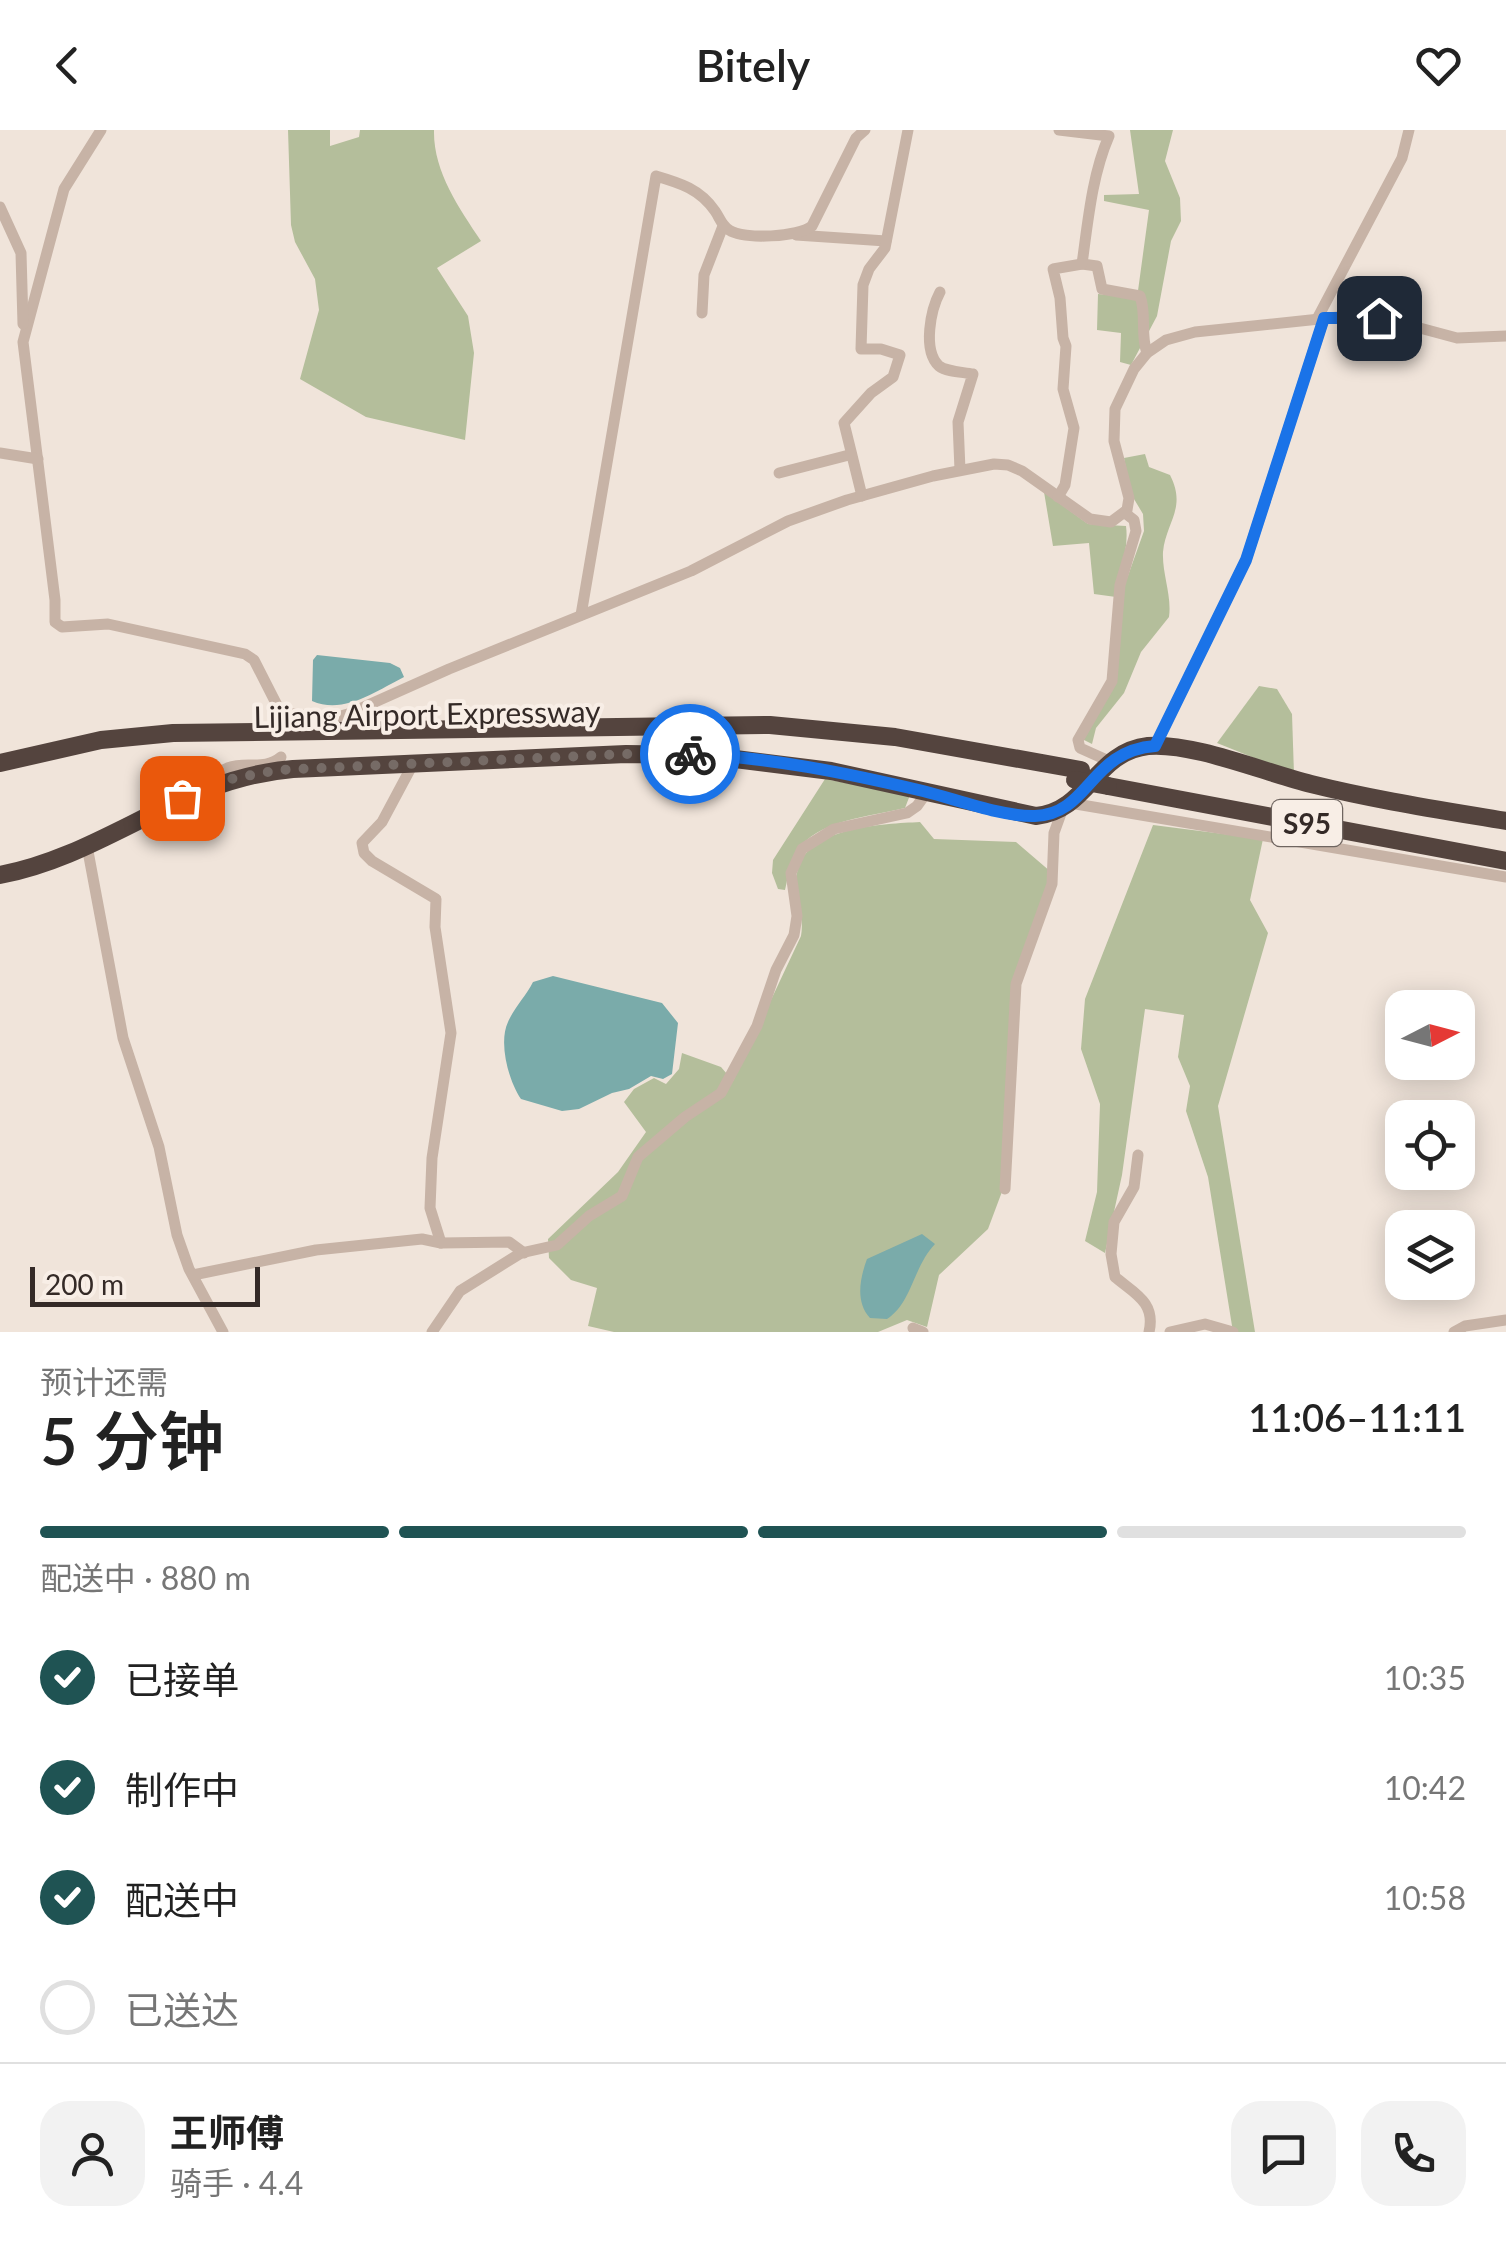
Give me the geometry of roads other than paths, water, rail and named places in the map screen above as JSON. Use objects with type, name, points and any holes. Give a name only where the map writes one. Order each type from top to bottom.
[{"type":"highway","name":"Lijiang Airport Expressway","points":[[0,763],[88,742],[173,734],[770,725],[895,737],[1078,776]]},
{"type":"highway","name":"Lijiang Airport Expressway","points":[[0,774],[78,755],[173,744],[769,736],[894,748],[1078,776],[1110,775],[1506,850]]},
{"type":"highway","points":[[0,875],[49,863],[204,788],[247,775],[278,770],[626,754],[703,755],[803,766],[1028,816],[1067,806],[1110,775],[1130,750],[1155,746],[1180,748],[1336,790],[1506,821]]},
{"type":"highway","name":"Lijiang Airport Expressway","points":[[1110,775],[1506,861]]},
{"type":"street","points":[[24,333],[64,190],[101,130]]},
{"type":"street","points":[[795,234],[812,226],[856,138],[865,130]]},
{"type":"street","points":[[862,496],[844,423],[871,393],[893,377],[900,356],[881,349],[862,349],[863,285],[886,241],[908,130]]},
{"type":"street","points":[[1059,130],[1109,136],[1091,200],[1082,264]]},
{"type":"street","points":[[1155,746],[1246,560],[1321,318],[1402,158],[1410,130]]},
{"type":"street","points":[[581,616],[656,176],[688,185],[714,210],[723,226],[742,235],[795,234],[886,241]]},
{"type":"street","points":[[0,207],[21,253],[22,353],[55,600],[54,620],[58,626],[108,624],[245,654],[254,660],[280,714],[348,714],[691,571],[762,532],[862,496],[960,470],[1008,465],[1094,521],[1111,522],[1126,513],[1129,498],[1114,441],[1118,401],[1147,353],[1166,340],[1321,318],[1379,318],[1457,338],[1506,336]]},
{"type":"street","points":[[702,314],[704,275],[723,226]]},
{"type":"street","points":[[1058,497],[1065,484],[1074,428],[1063,389],[1066,346],[1053,269],[1082,264],[1098,266],[1102,289],[1140,296],[1147,353]]},
{"type":"street","points":[[940,292],[932,306],[932,355],[939,366],[973,374],[958,422],[960,470]]},
{"type":"street","points":[[0,453],[38,460]]},
{"type":"street","points":[[779,473],[849,455]]},
{"type":"street","points":[[1110,775],[1080,748],[1078,740],[1112,681],[1120,585],[1136,531],[1134,520],[1126,513]]},
{"type":"street","points":[[204,788],[221,769],[272,764],[280,757]]},
{"type":"street","points":[[413,764],[382,822],[362,843],[364,853],[372,861],[436,900],[434,928],[451,1032],[432,1162],[430,1208],[441,1243]]},
{"type":"street","points":[[432,1332],[460,1291],[524,1252],[557,1245],[589,1216],[612,1204],[626,1190],[638,1157],[684,1117],[722,1093],[757,1026],[776,970],[794,935],[791,874],[798,854],[834,830],[907,813],[926,792]]},
{"type":"street","points":[[1005,1189],[1016,990],[1052,884],[1054,833],[1067,806],[1506,877]]},
{"type":"street","points":[[86,846],[123,1038],[160,1147],[177,1236],[224,1332]]},
{"type":"street","points":[[1138,1155],[1134,1187],[1114,1222],[1111,1254],[1114,1278],[1146,1302],[1151,1320],[1149,1332]]},
{"type":"street","points":[[193,1275],[347,1246],[422,1238],[441,1243],[506,1242],[524,1252]]},
{"type":"street","points":[[1454,1332],[1470,1325],[1506,1320]]},
{"type":"street","points":[[1170,1332],[1204,1324],[1234,1332]]},
{"type":"water","points":[[317,655],[390,663],[400,668],[404,677],[359,700],[324,705],[312,701],[313,660]]},
{"type":"water","points":[[553,976],[662,1003],[678,1023],[672,1074],[663,1079],[651,1076],[579,1109],[562,1111],[521,1099],[506,1062],[505,1031],[533,982]]},
{"type":"water","points":[[922,1234],[935,1244],[902,1304],[887,1319],[870,1318],[861,1297],[867,1259]]}]
